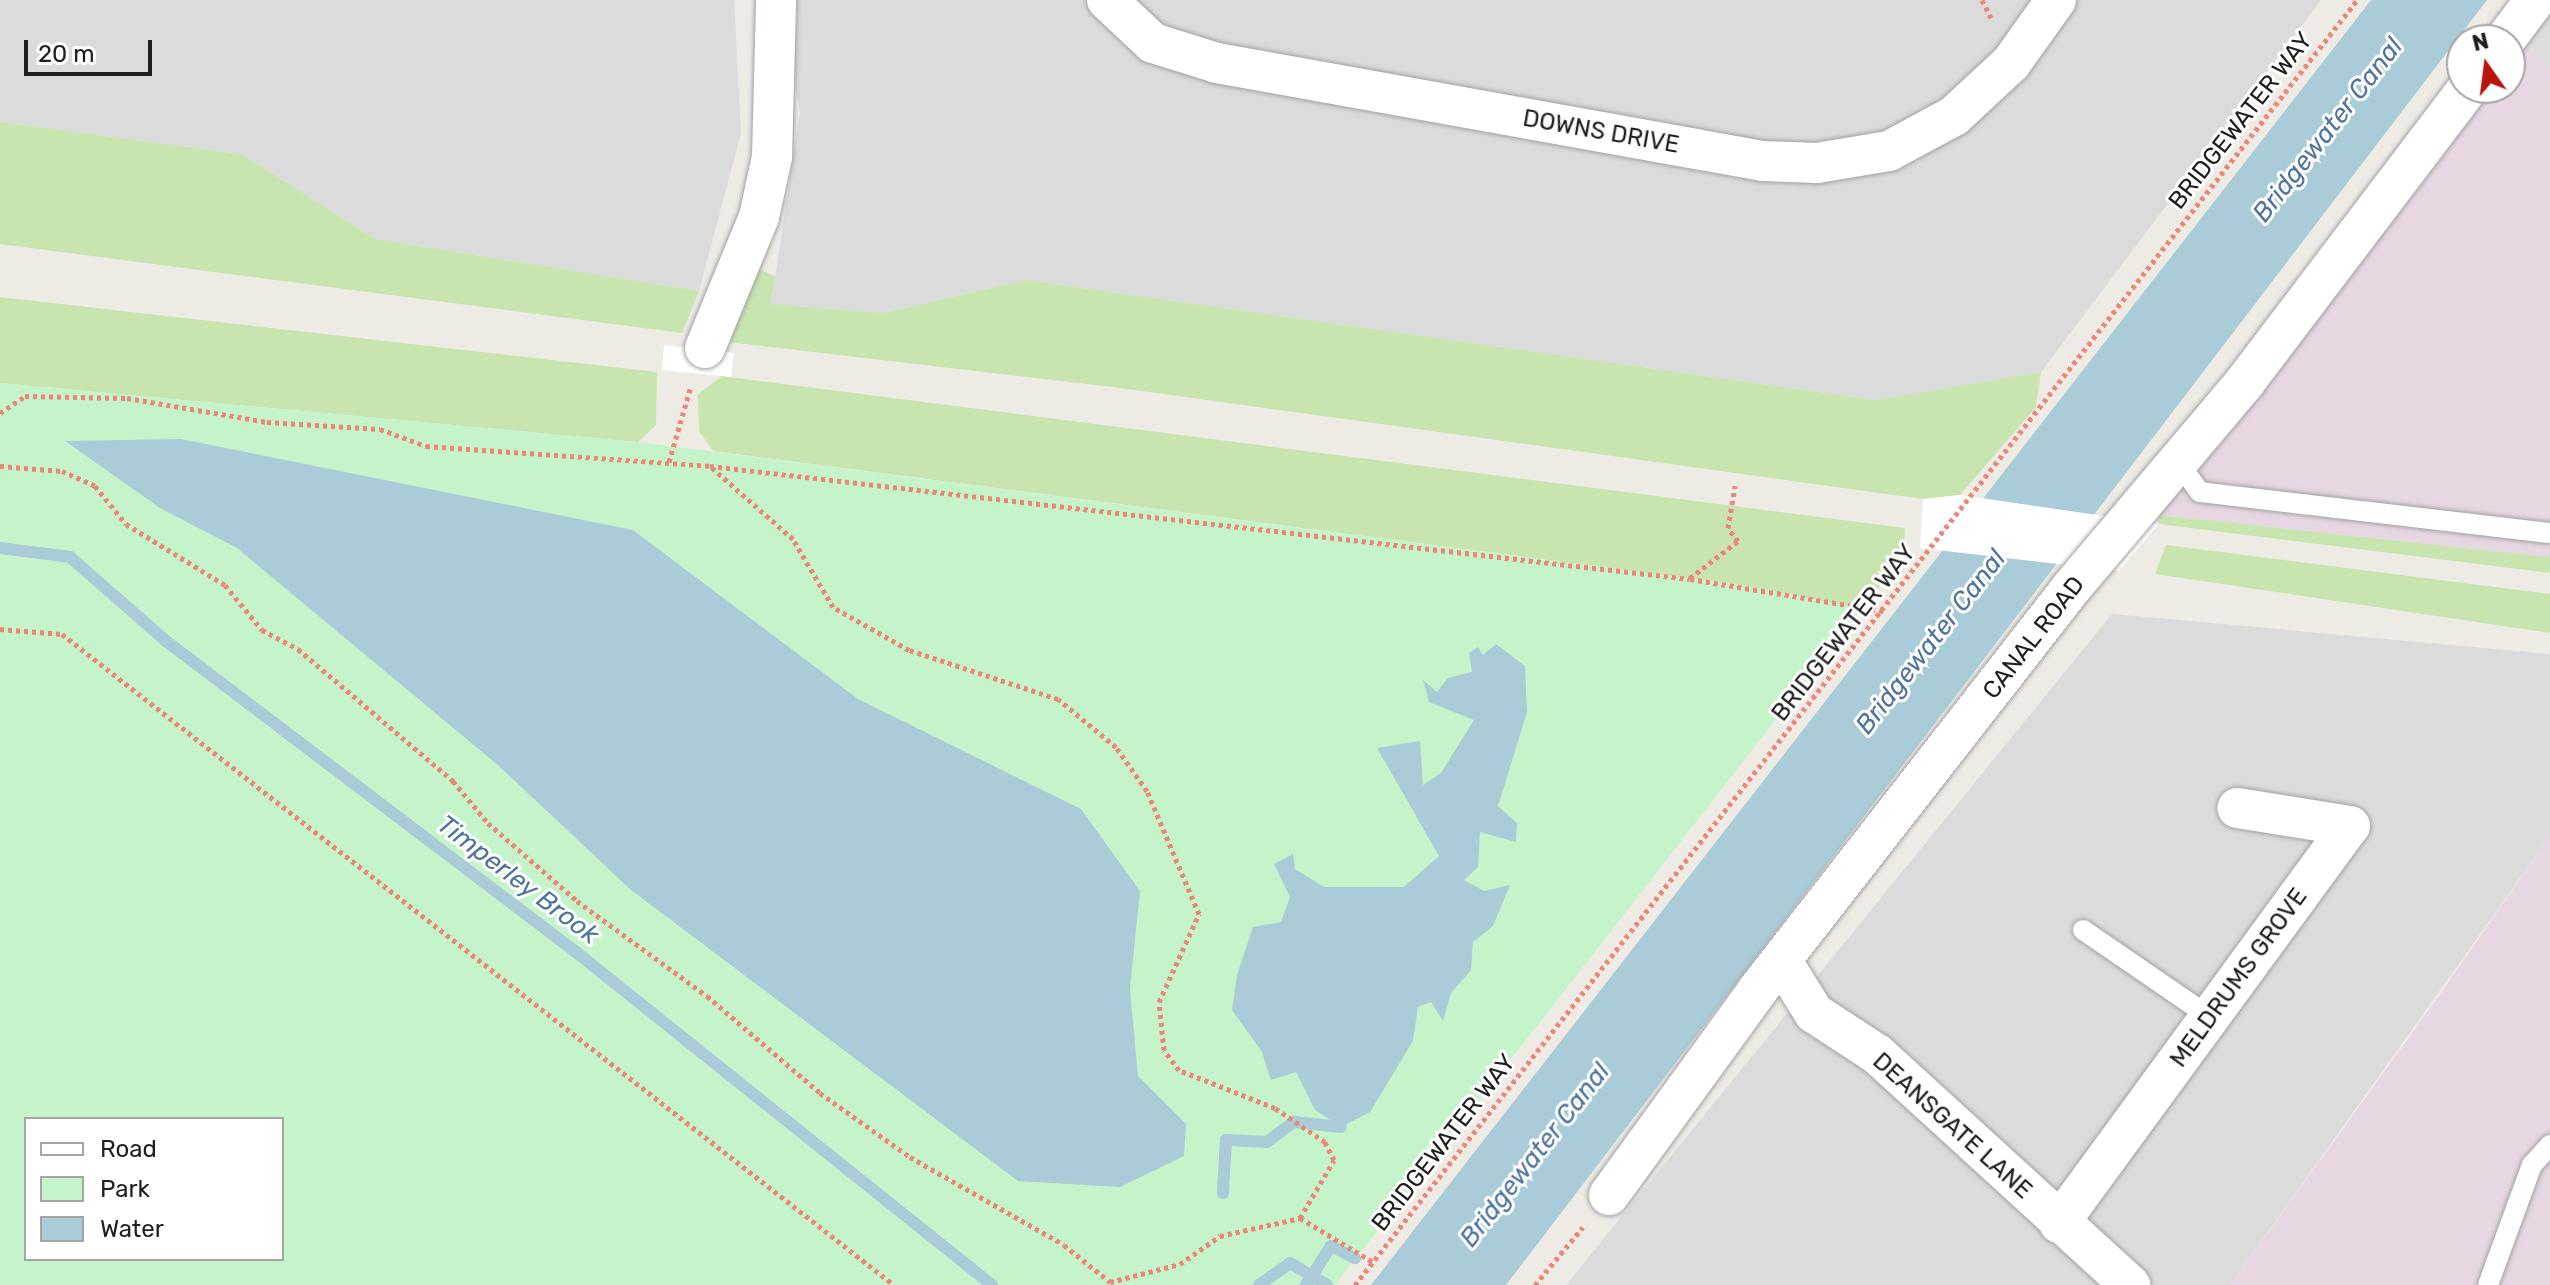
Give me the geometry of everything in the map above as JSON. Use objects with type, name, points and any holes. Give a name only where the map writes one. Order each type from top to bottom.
[{"type":"street","points":[[705,348],[759,217],[772,157],[776,0]]},
{"type":"street","name":"DOWNS DRIVE","points":[[1107,0],[1153,43],[1217,63],[1763,161],[1817,163],[1889,151],[1954,116],[2011,63],[2056,0]]},
{"type":"street","points":[[2517,24],[2535,0]]},
{"type":"street","name":"CANAL ROAD","points":[[1609,1195],[1783,963],[2456,104]]},
{"type":"street","name":"MELDRUMS GROVE","points":[[2059,1223],[2350,826],[2237,808]]},
{"type":"street","name":"DEANSGATE LANE","points":[[1783,963],[1814,1013],[1877,1054],[2130,1285]]},
{"type":"lane","points":[[2178,462],[2200,492],[2550,533]]},
{"type":"lane","points":[[2083,930],[2210,1017]]},
{"type":"lane","points":[[2488,1285],[2532,1165],[2550,1145]]},
{"type":"path","name":"BRIDGEWATER WAY","points":[[1355,1285],[1884,611],[2357,0]]},
{"type":"path","points":[[669,462],[705,348]]},
{"type":"path","points":[[0,413],[25,396],[74,394],[267,422],[380,429],[426,446],[710,466],[1690,579],[1884,611]]},
{"type":"path","points":[[0,466],[62,471],[95,486],[126,524],[225,585],[262,630],[298,649],[453,781],[488,823],[577,901],[707,996],[820,1093],[910,1157],[1064,1245],[1110,1282],[1180,1264],[1220,1236],[1300,1218],[1373,1262]]},
{"type":"path","points":[[710,466],[793,539],[833,607],[909,650],[1058,699],[1116,747],[1147,791],[1199,914],[1159,1002],[1164,1050],[1179,1070],[1275,1108],[1325,1142],[1334,1160],[1300,1218]]},
{"type":"path","points":[[1690,579],[1738,541],[1728,528],[1735,486]]},
{"type":"path","points":[[0,629],[62,634],[894,1285]]},
{"type":"path","points":[[1535,1285],[1609,1195]]},
{"type":"shaded area","points":[[0,0],[734,0],[741,133],[699,291],[375,239],[242,154],[0,122]]},
{"type":"shaded area","points":[[780,0],[2321,0],[2041,372],[1876,400],[1026,280],[883,313],[771,304],[800,112]]},
{"type":"shaded area","points":[[2550,6],[2550,557],[2159,515],[2476,104],[2526,104],[2526,38]]},
{"type":"shaded area","points":[[2550,6],[2550,68],[2526,48],[2526,37]]},
{"type":"shaded area","points":[[2112,614],[2550,654],[2550,836],[2230,1285],[1566,1285]]},
{"type":"shaded area","points":[[2550,836],[2550,1285],[2230,1285],[2434,1003]]},
{"type":"green space","points":[[0,122],[242,154],[375,239],[699,291],[682,333],[0,244]]},
{"type":"green space","points":[[750,266],[775,276],[771,304],[883,313],[1026,280],[1876,400],[2041,372],[2036,407],[1960,495],[1923,499],[1113,387],[719,341]]},
{"type":"green space","points":[[0,297],[657,372],[656,425],[638,442],[0,383]]},
{"type":"green space","points":[[722,376],[1905,528],[1904,556],[1862,609],[1748,586],[713,451],[699,431],[698,394]]},
{"type":"green space","points":[[0,383],[638,442],[1748,586],[1862,609],[1335,1285],[0,1285]]},
{"type":"green space","points":[[2159,515],[2550,557],[2550,573],[2159,524]]},
{"type":"green space","points":[[2166,545],[2550,594],[2550,633],[2155,574]]},
{"type":"water","name":"Bridgewater Canal","points":[[2371,0],[2487,0],[2469,24],[2446,24],[2446,54],[1506,1285],[1371,1285]]},
{"type":"water","points":[[181,439],[633,530],[858,699],[1081,809],[1140,891],[1130,989],[1138,1076],[1186,1124],[1184,1156],[1120,1187],[1018,1181],[631,890],[499,766],[237,548],[160,508],[65,441]]},
{"type":"water","points":[[1496,644],[1525,666],[1527,712],[1498,806],[1517,823],[1516,842],[1480,832],[1478,867],[1464,880],[1484,891],[1510,885],[1493,926],[1473,942],[1471,970],[1451,993],[1443,1021],[1431,1002],[1418,1007],[1413,1041],[1370,1112],[1341,1127],[1315,1110],[1296,1072],[1271,1080],[1262,1052],[1232,1010],[1237,975],[1253,927],[1281,922],[1290,897],[1274,864],[1293,854],[1295,869],[1324,887],[1404,887],[1439,856],[1377,748],[1420,741],[1423,785],[1441,773],[1474,720],[1429,702],[1423,680],[1437,692],[1448,678],[1472,672],[1469,653],[1478,647],[1483,655]]},
{"type":"pier","points":[[664,345],[734,353],[731,377],[662,370]]},
{"type":"pier","points":[[1960,495],[2159,524],[2119,571],[1920,548],[1923,499]]},
{"type":"waterway","name":"Timperley Brook","points":[[0,548],[70,557],[166,641],[576,952],[992,1285]]},
{"type":"waterway","points":[[1223,1193],[1226,1140],[1267,1142],[1294,1122],[1341,1127]]},
{"type":"waterway","points":[[1306,1285],[1331,1246],[1355,1258]]},
{"type":"waterway","name":"Timperley Brook","points":[[1259,1285],[1290,1263],[1327,1285]]}]
